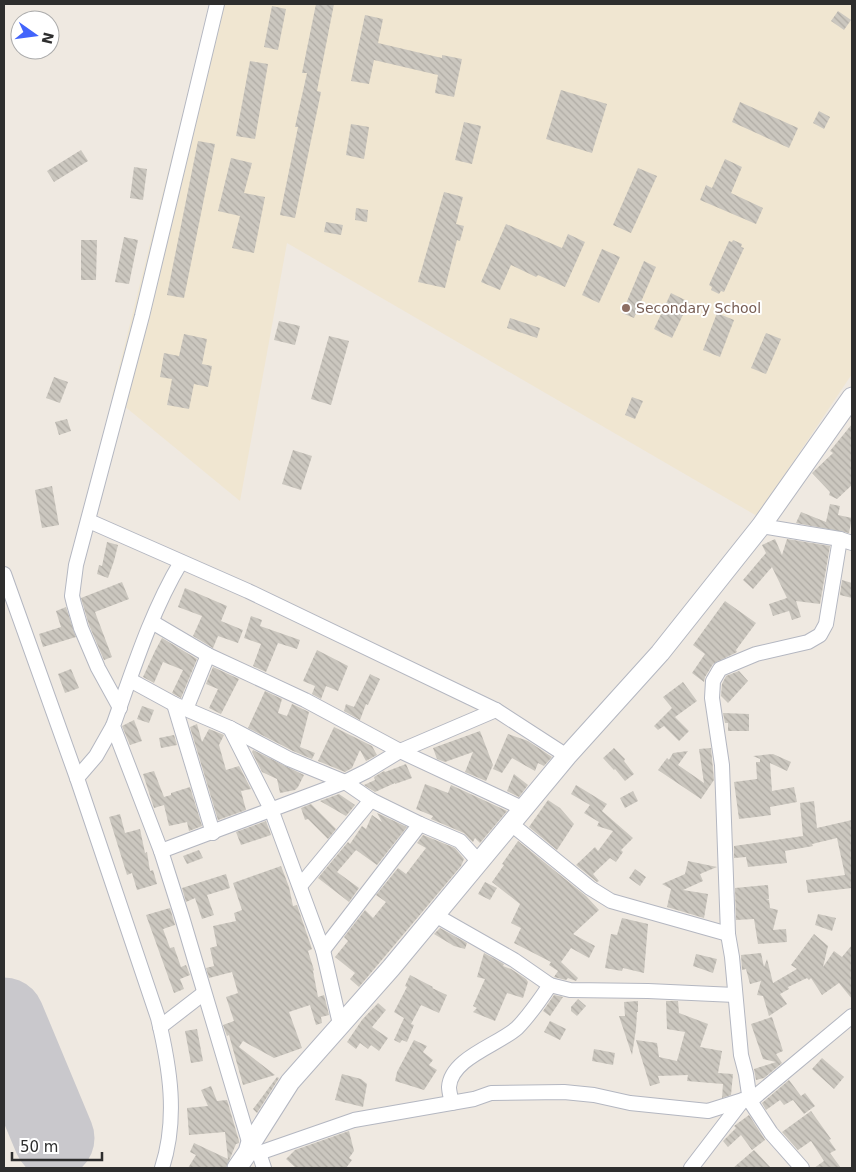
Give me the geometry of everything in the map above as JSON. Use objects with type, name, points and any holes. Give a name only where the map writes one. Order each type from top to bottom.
[{"type":"main road","points":[[237,1168],[252,1150],[290,1082],[391,968],[522,808],[660,653],[761,526],[852,397]]},
{"type":"street","points":[[120,708],[98,668],[81,628],[72,596],[76,565],[142,316],[217,4]]},
{"type":"street","points":[[89,521],[248,591],[496,710],[567,756]]},
{"type":"street","points":[[761,526],[846,541],[826,624],[820,635],[808,642],[756,654],[720,669],[713,681],[712,698],[722,765],[728,934],[740,1028],[741,1054],[746,1074],[747,1101],[771,1133],[802,1168]]},
{"type":"street","points":[[77,778],[96,756],[114,726],[166,587],[182,562]]},
{"type":"street","points":[[4,574],[77,778],[160,1027],[166,1053],[172,1105],[170,1133],[162,1168]]},
{"type":"street","points":[[152,622],[208,655],[305,700],[400,751],[522,808]]},
{"type":"street","points":[[208,655],[180,707],[213,833]]},
{"type":"street","points":[[130,680],[180,707],[230,728],[288,759],[345,782],[371,800],[460,841],[479,862]]},
{"type":"street","points":[[161,851],[345,782],[400,751],[496,710]]},
{"type":"street","points":[[114,726],[161,851],[252,1150],[264,1168]]},
{"type":"street","points":[[230,728],[271,809],[300,886],[323,950],[340,1024]]},
{"type":"street","points":[[300,886],[371,800]]},
{"type":"street","points":[[510,822],[590,888],[611,901],[728,934]]},
{"type":"street","points":[[323,950],[420,824]]},
{"type":"street","points":[[435,915],[514,960],[550,985],[570,990],[648,990],[735,995]]},
{"type":"street","points":[[452,1102],[449,1089],[454,1072],[476,1054],[516,1029],[529,1015],[550,985]]},
{"type":"street","points":[[160,1027],[204,993]]},
{"type":"street","points":[[691,1168],[747,1101],[852,1016]]},
{"type":"street","points":[[252,1150],[354,1120],[474,1099],[491,1093],[564,1092],[630,1103],[708,1111],[747,1101]]},
{"type":"shaded area","name":"Secondary School","points":[[210,4],[852,4],[852,374],[757,516],[287,243],[240,501],[112,396]]},
{"type":"building","points":[[316,4],[334,4],[317,91],[321,92],[295,218],[280,215],[298,127],[295,127],[307,73],[302,73]]},
{"type":"building","points":[[272,6],[286,9],[278,50],[264,47]]},
{"type":"building","points":[[838,11],[851,20],[844,30],[831,21]]},
{"type":"building","points":[[365,15],[383,19],[378,43],[442,58],[442,55],[462,59],[454,97],[435,93],[438,75],[374,60],[369,84],[351,81]]},
{"type":"building","points":[[250,61],[268,64],[255,139],[236,136]]},
{"type":"building","points":[[561,90],[607,104],[592,153],[546,139]]},
{"type":"building","points":[[740,102],[798,128],[789,148],[732,122]]},
{"type":"building","points":[[819,111],[830,117],[824,129],[813,123]]},
{"type":"building","points":[[464,122],[481,126],[472,164],[455,160]]},
{"type":"building","points":[[351,124],[369,127],[364,159],[346,155]]},
{"type":"building","points":[[198,141],[215,144],[184,298],[167,295]]},
{"type":"building","points":[[81,150],[88,161],[54,182],[47,171]]},
{"type":"building","points":[[231,158],[252,163],[244,193],[265,197],[254,253],[232,248],[240,216],[218,211]]},
{"type":"building","points":[[725,159],[742,167],[731,193],[763,208],[756,224],[700,200],[706,185],[712,188]]},
{"type":"building","points":[[134,167],[147,169],[143,200],[130,198]]},
{"type":"building","points":[[638,168],[657,176],[631,233],[613,225]]},
{"type":"building","points":[[444,192],[463,197],[456,224],[464,226],[460,241],[457,240],[445,288],[418,282]]},
{"type":"building","points":[[356,208],[368,210],[367,222],[355,220]]},
{"type":"building","points":[[326,222],[343,225],[341,235],[324,232]]},
{"type":"building","points":[[506,224],[562,248],[568,234],[585,242],[565,287],[538,275],[536,277],[511,265],[500,290],[481,282]]},
{"type":"building","points":[[124,237],[138,240],[129,284],[115,282]]},
{"type":"building","points":[[81,240],[97,240],[96,280],[81,280]]},
{"type":"building","points":[[733,240],[742,244],[741,247],[744,248],[724,292],[721,291],[719,294],[711,290],[712,287],[709,285],[729,241],[732,242]]},
{"type":"building","points":[[602,249],[620,257],[599,303],[582,295]]},
{"type":"building","points":[[644,261],[656,267],[634,318],[622,313]]},
{"type":"building","points":[[671,293],[689,302],[672,338],[654,329]]},
{"type":"building","points":[[717,313],[734,320],[720,357],[703,350]]},
{"type":"building","points":[[510,318],[540,328],[537,338],[507,328]]},
{"type":"building","points":[[279,321],[300,326],[295,345],[274,340]]},
{"type":"building","points":[[766,333],[781,339],[766,374],[751,368]]},
{"type":"building","points":[[184,334],[207,339],[202,364],[212,366],[208,387],[194,384],[189,409],[167,405],[172,379],[160,377],[164,353],[179,356]]},
{"type":"building","points":[[329,336],[349,341],[331,405],[311,399]]},
{"type":"building","points":[[54,377],[68,382],[60,403],[46,398]]},
{"type":"building","points":[[632,397],[643,401],[635,419],[625,415]]},
{"type":"building","points":[[67,419],[71,431],[59,435],[55,422]]},
{"type":"building","points":[[852,424],[852,485],[837,499],[829,495],[830,492],[812,473],[833,453],[830,451]]},
{"type":"building","points":[[293,450],[312,456],[301,490],[282,484]]},
{"type":"building","points":[[52,486],[59,525],[42,528],[35,490]]},
{"type":"building","points":[[830,504],[840,506],[838,515],[852,518],[849,533],[796,523],[801,512],[826,522]]},
{"type":"building","points":[[775,539],[782,555],[787,539],[830,546],[820,604],[796,601],[801,617],[792,620],[789,611],[773,616],[769,604],[787,598],[772,567],[753,589],[743,580],[766,553],[762,545]]},
{"type":"building","points":[[107,542],[118,545],[108,578],[97,574],[99,565],[102,566]]},
{"type":"building","points":[[842,580],[852,583],[852,598],[840,595]]},
{"type":"building","points":[[122,582],[129,599],[95,612],[112,657],[104,660],[89,625],[81,598]]},
{"type":"building","points":[[185,588],[227,606],[221,621],[243,630],[238,643],[218,636],[213,648],[193,636],[202,616],[178,607]]},
{"type":"building","points":[[725,601],[756,623],[736,650],[737,652],[713,664],[704,682],[692,673],[705,654],[693,645]]},
{"type":"building","points":[[66,607],[76,637],[43,647],[39,634],[61,627],[56,611]]},
{"type":"building","points":[[251,616],[262,620],[260,626],[300,640],[297,649],[278,643],[266,672],[253,666],[261,644],[244,638]]},
{"type":"building","points":[[162,638],[197,659],[181,698],[172,693],[183,670],[163,662],[154,683],[143,677]]},
{"type":"building","points":[[317,650],[348,666],[338,691],[326,686],[321,699],[312,694],[315,686],[303,681]]},
{"type":"building","points":[[213,667],[239,679],[221,714],[209,708],[218,689],[206,684]]},
{"type":"building","points":[[71,669],[79,688],[65,693],[58,674]]},
{"type":"building","points":[[739,671],[748,681],[728,703],[721,696],[722,684],[726,676]]},
{"type":"building","points":[[370,674],[380,679],[368,705],[366,704],[360,720],[344,711],[346,704],[354,707]]},
{"type":"building","points":[[683,682],[697,701],[675,717],[689,731],[679,741],[664,726],[658,730],[654,726],[672,708],[663,697]]},
{"type":"building","points":[[265,691],[282,699],[278,713],[287,716],[292,704],[309,712],[300,747],[315,753],[312,759],[248,728]]},
{"type":"building","points":[[142,706],[154,710],[149,723],[137,719]]},
{"type":"building","points":[[723,713],[749,714],[749,731],[728,731],[728,723],[725,723]]},
{"type":"building","points":[[134,720],[142,741],[130,745],[122,726]]},
{"type":"building","points":[[197,724],[202,742],[209,729],[224,735],[219,745],[226,770],[239,766],[251,789],[241,791],[246,810],[218,820],[190,727]]},
{"type":"building","points":[[334,727],[372,746],[377,755],[366,761],[360,750],[352,768],[345,772],[318,761]]},
{"type":"building","points":[[480,731],[493,765],[486,781],[465,772],[473,752],[445,762],[437,759],[433,748]]},
{"type":"building","points":[[508,734],[528,741],[552,757],[544,766],[538,763],[535,771],[512,758],[502,773],[493,769]]},
{"type":"building","points":[[174,735],[177,745],[161,748],[159,738]]},
{"type":"building","points":[[614,748],[625,759],[624,761],[634,774],[625,781],[603,758]]},
{"type":"building","points":[[711,748],[714,780],[701,799],[658,770],[667,758],[669,760],[673,753],[688,751],[678,765],[704,783],[699,749]]},
{"type":"building","points":[[253,750],[304,775],[298,787],[295,790],[280,793],[277,779],[262,772],[252,752]]},
{"type":"building","points":[[773,754],[791,762],[787,771],[770,763],[772,791],[794,787],[797,802],[770,807],[771,815],[739,819],[734,782],[757,779],[756,762],[760,762],[760,759],[753,756]]},
{"type":"building","points":[[406,764],[412,778],[375,792],[364,785],[375,780],[374,777],[384,771]]},
{"type":"building","points":[[154,771],[164,797],[190,787],[202,826],[189,831],[187,822],[169,826],[164,805],[154,808],[143,774]]},
{"type":"building","points":[[514,774],[528,785],[519,797],[507,791]]},
{"type":"building","points":[[425,784],[448,793],[451,785],[507,811],[480,843],[475,838],[473,842],[464,833],[431,819],[433,816],[416,809]]},
{"type":"building","points":[[576,785],[607,804],[602,811],[633,838],[621,850],[623,852],[616,862],[610,858],[593,874],[599,881],[597,882],[576,865],[595,847],[598,851],[613,831],[597,826],[599,822],[584,813],[590,805],[571,794]]},
{"type":"building","points":[[633,791],[638,801],[625,808],[620,798]]},
{"type":"building","points":[[339,794],[355,805],[346,816],[320,801]]},
{"type":"building","points":[[548,800],[560,808],[574,824],[557,850],[529,827]]},
{"type":"building","points":[[814,801],[817,828],[852,820],[852,888],[808,893],[806,880],[845,875],[837,838],[812,844],[813,846],[785,851],[787,863],[748,867],[746,857],[734,858],[734,846],[803,836],[800,803]]},
{"type":"building","points":[[311,804],[336,829],[328,839],[308,819],[305,820],[301,808]]},
{"type":"building","points":[[377,813],[407,827],[377,865],[356,850],[337,872],[359,888],[349,902],[318,878],[348,842],[350,844],[362,826],[366,829],[372,815],[382,822]]},
{"type":"building","points":[[120,814],[125,833],[140,829],[150,871],[153,870],[157,884],[137,890],[132,873],[127,875],[109,817]]},
{"type":"building","points":[[266,821],[271,835],[241,845],[236,832]]},
{"type":"building","points":[[423,835],[455,848],[464,859],[461,866],[359,987],[350,979],[355,973],[335,957],[348,941],[344,937],[365,910],[373,918],[386,902],[376,895],[398,868],[406,874],[426,848],[417,843]]},
{"type":"building","points":[[518,841],[586,896],[599,910],[573,934],[595,946],[589,958],[571,948],[561,962],[578,978],[576,981],[568,978],[566,980],[554,977],[558,971],[549,965],[551,962],[514,943],[521,928],[511,923],[520,904],[492,882]]},
{"type":"building","points":[[199,850],[203,858],[187,864],[183,856]]},
{"type":"building","points":[[688,861],[717,867],[700,874],[703,881],[683,890],[708,894],[704,918],[667,907],[671,889],[662,884],[685,874]]},
{"type":"building","points":[[281,866],[289,887],[293,906],[297,905],[312,949],[308,951],[314,970],[318,997],[324,995],[329,1015],[321,1017],[322,1023],[316,1025],[310,1005],[289,1012],[302,1048],[274,1058],[243,1041],[239,1047],[275,1075],[243,1085],[229,1035],[227,1036],[223,1025],[234,1021],[226,997],[238,993],[232,972],[209,978],[206,968],[214,966],[210,948],[217,946],[213,926],[236,921],[234,913],[242,910],[233,883]]},
{"type":"building","points":[[635,869],[646,877],[640,886],[629,878]]},
{"type":"building","points":[[226,874],[230,888],[207,895],[214,915],[202,919],[195,898],[186,902],[182,888]]},
{"type":"building","points":[[485,882],[497,888],[490,900],[478,894]]},
{"type":"building","points":[[768,885],[769,899],[766,899],[769,900],[770,908],[778,910],[773,930],[786,929],[787,942],[758,944],[754,919],[736,920],[735,888]]},
{"type":"building","points":[[170,908],[175,925],[163,929],[170,948],[174,947],[181,967],[186,965],[190,975],[180,979],[184,989],[174,993],[146,915]]},
{"type":"building","points":[[818,914],[836,918],[832,931],[815,925]]},
{"type":"building","points":[[622,918],[648,924],[644,973],[623,968],[622,971],[605,968],[611,934],[617,935]]},
{"type":"building","points":[[440,928],[467,943],[465,949],[454,946],[434,934]]},
{"type":"building","points":[[814,934],[828,946],[823,967],[834,951],[842,957],[852,945],[852,999],[839,983],[822,995],[811,978],[809,980],[807,978],[788,987],[789,989],[780,994],[787,1004],[769,1016],[763,996],[757,995],[761,981],[750,984],[746,969],[742,970],[741,955],[761,953],[764,967],[767,959],[773,983],[797,969],[791,965]]},
{"type":"building","points":[[484,953],[504,964],[503,966],[511,969],[528,982],[523,998],[507,993],[495,1021],[473,1012],[477,1008],[473,1006],[485,979],[477,977]]},
{"type":"building","points":[[696,954],[717,959],[713,973],[693,966]]},
{"type":"building","points":[[410,975],[447,995],[439,1013],[421,1005],[411,1024],[414,1025],[407,1042],[402,1040],[400,1043],[394,1040],[404,1018],[394,1012],[407,987],[405,986]]},
{"type":"building","points":[[554,995],[563,997],[550,1016],[543,1011]]},
{"type":"building","points":[[578,999],[586,1006],[577,1016],[571,1011],[571,1007]]},
{"type":"building","points":[[638,1001],[632,1055],[619,1016],[625,1016],[624,1002]]},
{"type":"building","points":[[666,1001],[678,1001],[679,1013],[708,1024],[700,1047],[722,1051],[718,1073],[733,1074],[731,1095],[722,1098],[723,1084],[687,1081],[688,1075],[658,1076],[660,1083],[650,1086],[636,1040],[657,1043],[659,1057],[677,1061],[685,1032],[667,1029]]},
{"type":"building","points":[[378,1003],[386,1010],[372,1027],[388,1038],[379,1051],[371,1045],[368,1049],[360,1043],[356,1049],[347,1042],[362,1020]]},
{"type":"building","points":[[772,1017],[783,1051],[776,1054],[782,1063],[764,1078],[756,1080],[754,1069],[776,1062],[763,1059],[751,1024]]},
{"type":"building","points":[[550,1021],[566,1029],[560,1040],[544,1032]]},
{"type":"building","points":[[197,1029],[203,1061],[191,1063],[185,1031]]},
{"type":"building","points":[[414,1040],[427,1046],[423,1052],[433,1060],[429,1065],[437,1070],[424,1090],[395,1081],[397,1072]]},
{"type":"building","points":[[594,1049],[615,1053],[613,1065],[592,1061]]},
{"type":"building","points":[[822,1058],[844,1077],[834,1089],[812,1069]]},
{"type":"building","points":[[342,1074],[361,1079],[367,1084],[363,1107],[335,1100]]},
{"type":"building","points":[[277,1077],[279,1078],[257,1113],[253,1109]]},
{"type":"building","points":[[789,1080],[801,1096],[805,1093],[815,1106],[804,1114],[793,1100],[784,1105],[780,1100],[766,1110],[762,1103]]},
{"type":"building","points":[[211,1086],[217,1101],[227,1100],[239,1143],[236,1144],[226,1168],[188,1168],[196,1155],[190,1152],[194,1143],[228,1159],[225,1132],[189,1135],[187,1108],[208,1106],[201,1090]]},
{"type":"building","points":[[811,1111],[831,1139],[829,1140],[836,1150],[830,1153],[841,1168],[814,1168],[824,1161],[811,1141],[798,1150],[782,1132]]},
{"type":"building","points":[[749,1115],[765,1140],[752,1150],[741,1135],[728,1147],[723,1141],[736,1128],[734,1126]]},
{"type":"building","points":[[349,1131],[354,1151],[349,1158],[352,1160],[346,1168],[296,1168],[286,1159],[295,1150]]},
{"type":"building","points":[[754,1150],[771,1168],[733,1168]]},
{"type":"runway","points":[[4,1018],[54,1138]]},
{"type":"place","name":"Secondary School","points":[[626,308]]}]
